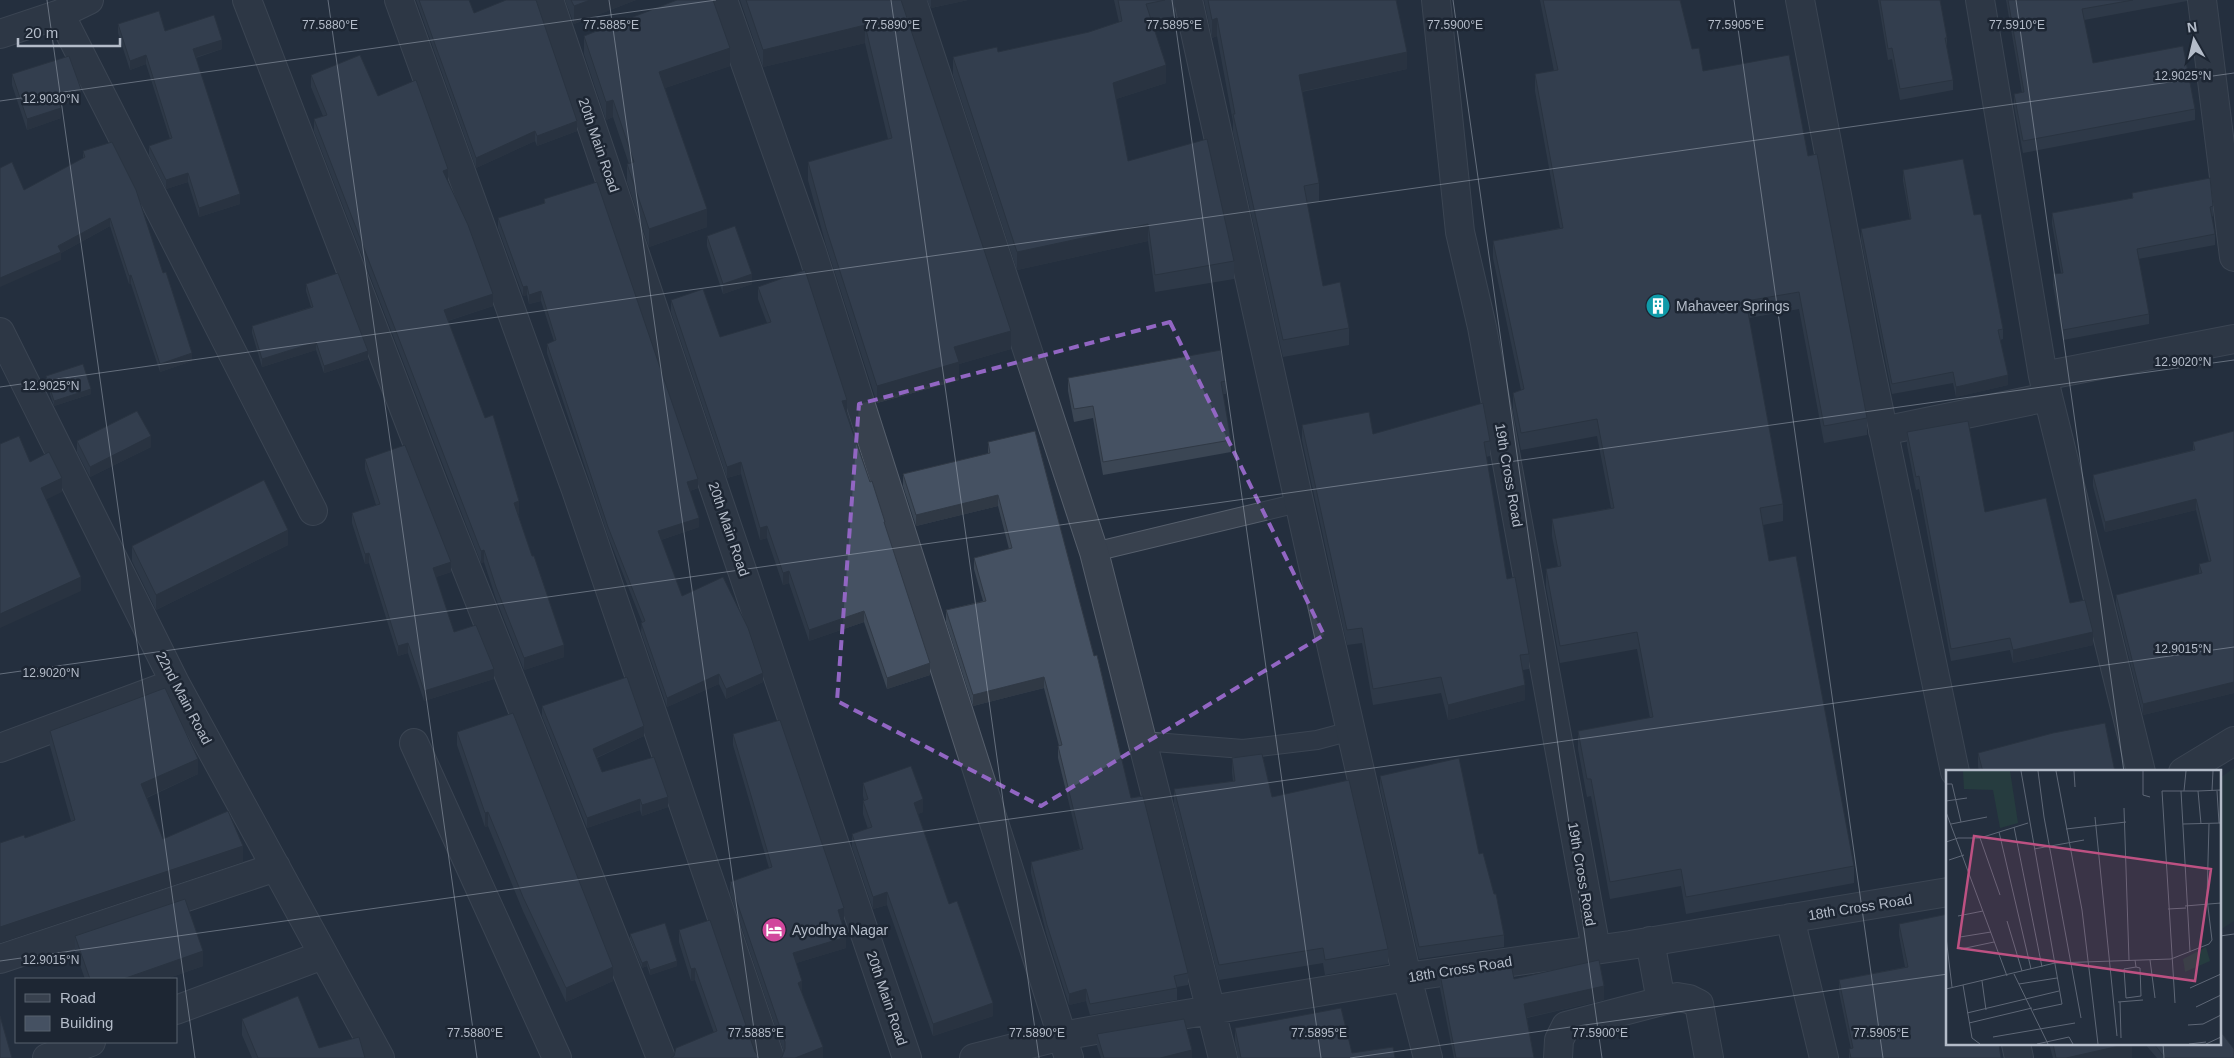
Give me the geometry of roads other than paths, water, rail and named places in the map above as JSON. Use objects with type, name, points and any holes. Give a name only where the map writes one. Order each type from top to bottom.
[{"type":"street","points":[[0,34],[60,14],[90,0]]},
{"type":"street","points":[[247,0],[436,489],[661,1058]]},
{"type":"street","points":[[399,0],[576,490],[770,1058]]},
{"type":"street","name":"20th Main Road","points":[[548,0],[565,44],[907,1058]]},
{"type":"street","points":[[723,0],[812,252],[1066,1047]]},
{"type":"street","points":[[912,0],[1094,552],[1223,1058]]},
{"type":"street","points":[[1188,0],[1351,732],[1407,977],[1428,1058]]},
{"type":"street","name":"19th Cross Road","points":[[1436,0],[1460,232],[1482,326],[1596,949]]},
{"type":"street","points":[[1800,0],[1883,431],[1955,770]]},
{"type":"street","points":[[1980,0],[2045,386],[2141,770]]},
{"type":"street","points":[[2202,0],[2234,257]]},
{"type":"street","points":[[60,14],[313,512]]},
{"type":"street","points":[[565,44],[591,34]]},
{"type":"street","name":"22nd Main Road","points":[[0,332],[175,683],[380,1058]]},
{"type":"street","points":[[1883,431],[2045,386],[2234,339]]},
{"type":"street","points":[[0,748],[175,683]]},
{"type":"street","points":[[2186,770],[2234,741]]},
{"type":"street","points":[[414,743],[557,1058]]},
{"type":"street","points":[[0,959],[276,867]]},
{"type":"street","name":"18th Cross Road","points":[[974,1058],[1066,1047],[1211,1010],[1407,977],[1650,941],[1946,892]]},
{"type":"street","points":[[1790,918],[1824,1058]]},
{"type":"street","points":[[1650,941],[1661,1001]]},
{"type":"street","points":[[178,1009],[323,954]]},
{"type":"street","points":[[1558,1058],[1559,1040],[1566,1026],[1676,997],[1689,999],[1699,1004],[1709,1058]]},
{"type":"street","points":[[47,1058],[88,1043]]},
{"type":"lane","points":[[1094,552],[1298,503]]},
{"type":"lane","points":[[1142,741],[1243,749],[1317,740],[1351,732]]},
{"type":"place","name":"Mahaveer Springs","points":[[1658,306]]},
{"type":"place","name":"Ayodhya Nagar","points":[[774,930]]}]
